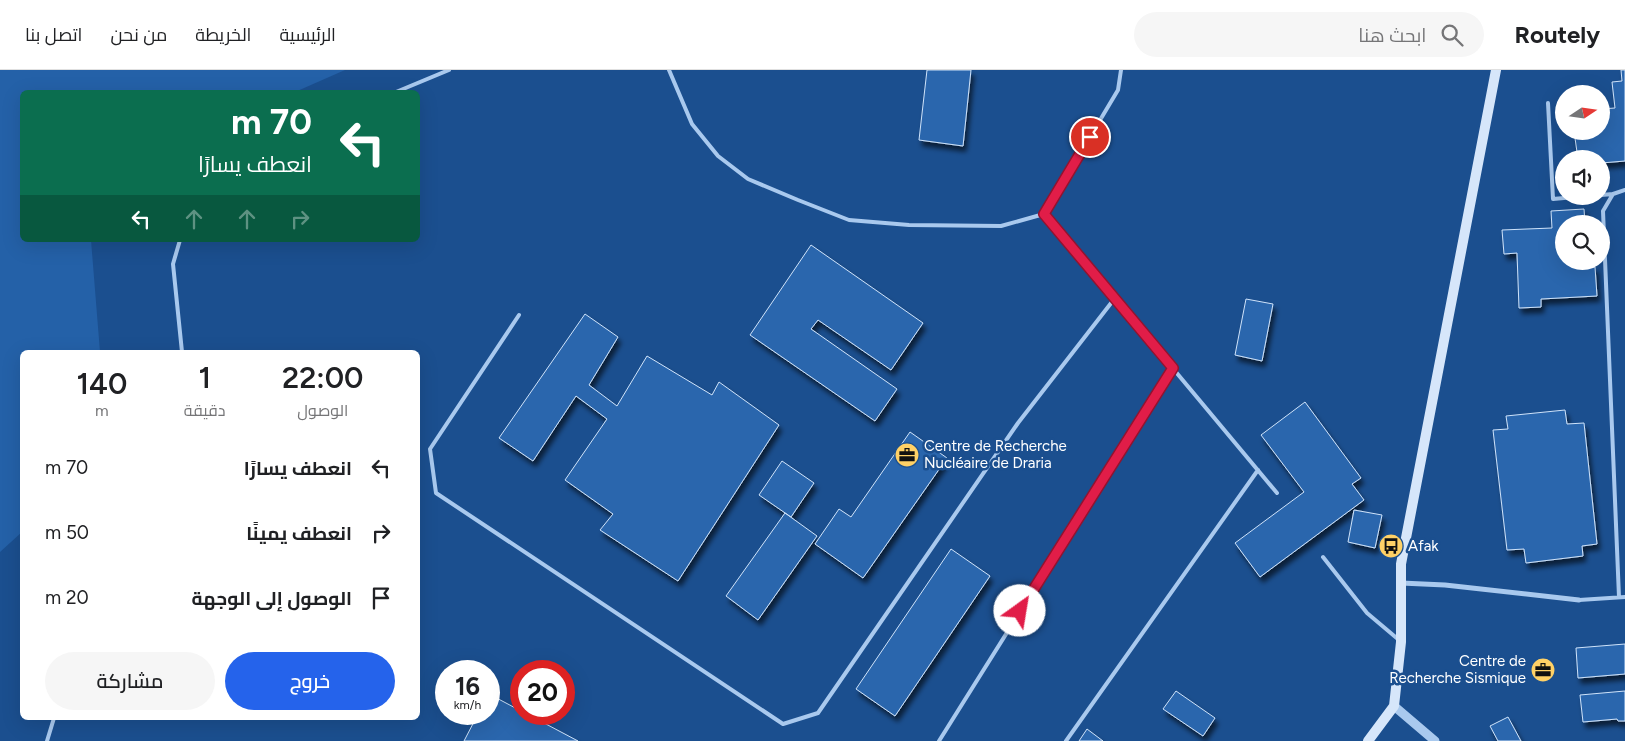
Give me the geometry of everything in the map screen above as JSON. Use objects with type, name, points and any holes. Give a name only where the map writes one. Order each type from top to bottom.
[{"type":"main road","points":[[1368,741],[1394,706],[1401,642],[1401,564],[1496,70]]},
{"type":"street","points":[[1400,582],[1580,600]]},
{"type":"street","points":[[1394,706],[1435,741]]},
{"type":"lane","points":[[401,90],[449,70]]},
{"type":"lane","points":[[669,70],[692,124],[718,156],[748,179],[850,220],[909,224],[1002,226],[1044,214],[1118,90],[1121,70]]},
{"type":"lane","points":[[1548,102],[1553,199],[1555,199]]},
{"type":"lane","points":[[1610,194],[1625,190]]},
{"type":"lane","points":[[1613,194],[1603,211],[1619,597]]},
{"type":"lane","points":[[1044,214],[1277,493]]},
{"type":"lane","points":[[179,242],[173,264],[182,350]]},
{"type":"lane","points":[[519,315],[430,450],[436,493],[783,724],[818,713],[1018,423],[1115,298]]},
{"type":"lane","points":[[939,741],[1173,368]]},
{"type":"lane","points":[[1066,741],[1258,470]]},
{"type":"lane","points":[[1323,557],[1367,613],[1401,642]]},
{"type":"lane","points":[[1580,600],[1625,597]]},
{"type":"lane","points":[[47,741],[53,720]]},
{"type":"shaded area","points":[[0,70],[345,70],[300,90],[20,90],[20,242],[91,242],[100,350],[20,350],[20,534],[0,552]]},
{"type":"building","points":[[927,70],[971,70],[963,146],[919,140]]},
{"type":"building","points":[[1621,70],[1625,70],[1625,161],[1610,162],[1610,150],[1577,150],[1575,140],[1610,140],[1610,108],[1615,108],[1612,82],[1622,81]]},
{"type":"building","points":[[1584,209],[1584,215],[1555,215],[1555,270],[1595,270],[1597,296],[1541,299],[1541,307],[1519,308],[1517,253],[1504,254],[1502,230],[1552,228],[1551,211]]},
{"type":"building","points":[[811,245],[923,323],[891,370],[818,320],[811,329],[897,389],[875,421],[750,335]]},
{"type":"building","points":[[1246,299],[1273,304],[1262,361],[1235,355]]},
{"type":"building","points":[[585,314],[618,337],[589,385],[617,406],[647,356],[712,395],[719,382],[779,425],[678,581],[600,530],[613,514],[565,480],[607,419],[576,396],[533,461],[499,438]]},
{"type":"building","points":[[1305,402],[1361,478],[1352,484],[1364,500],[1260,577],[1235,543],[1304,492],[1261,435]]},
{"type":"building","points":[[1565,410],[1567,424],[1584,423],[1597,544],[1582,546],[1583,556],[1526,563],[1524,549],[1507,550],[1493,430],[1508,429],[1506,416]]},
{"type":"building","points":[[910,432],[947,458],[863,578],[815,544],[839,509],[851,517]]},
{"type":"building","points":[[782,461],[814,483],[791,517],[759,495]]},
{"type":"building","points":[[1354,510],[1382,515],[1375,548],[1348,542]]},
{"type":"building","points":[[785,513],[817,536],[758,620],[726,596]]},
{"type":"building","points":[[951,549],[990,576],[895,716],[856,689]]},
{"type":"building","points":[[1625,644],[1625,674],[1578,678],[1576,648]]},
{"type":"building","points":[[1176,691],[1215,718],[1203,736],[1163,709]]},
{"type":"building","points":[[1625,691],[1625,721],[1618,721],[1617,719],[1583,722],[1580,695]]},
{"type":"building","points":[[500,700],[510,705],[510,725],[548,725],[578,741],[464,741],[472,725],[500,725]]},
{"type":"building","points":[[1508,717],[1521,741],[1498,741],[1490,726]]},
{"type":"building","points":[[1087,729],[1103,741],[1079,741]]},
{"type":"place","name":"Centre de Recherche Nucléaire de Draria","points":[[907,455]]},
{"type":"place","name":"Afak","points":[[1391,546]]},
{"type":"place","name":"Centre de Recherche Sismique","points":[[1543,670]]},
{"type":"route","points":[[1020,611],[1173,368],[1044,214],[1090,137]]}]
